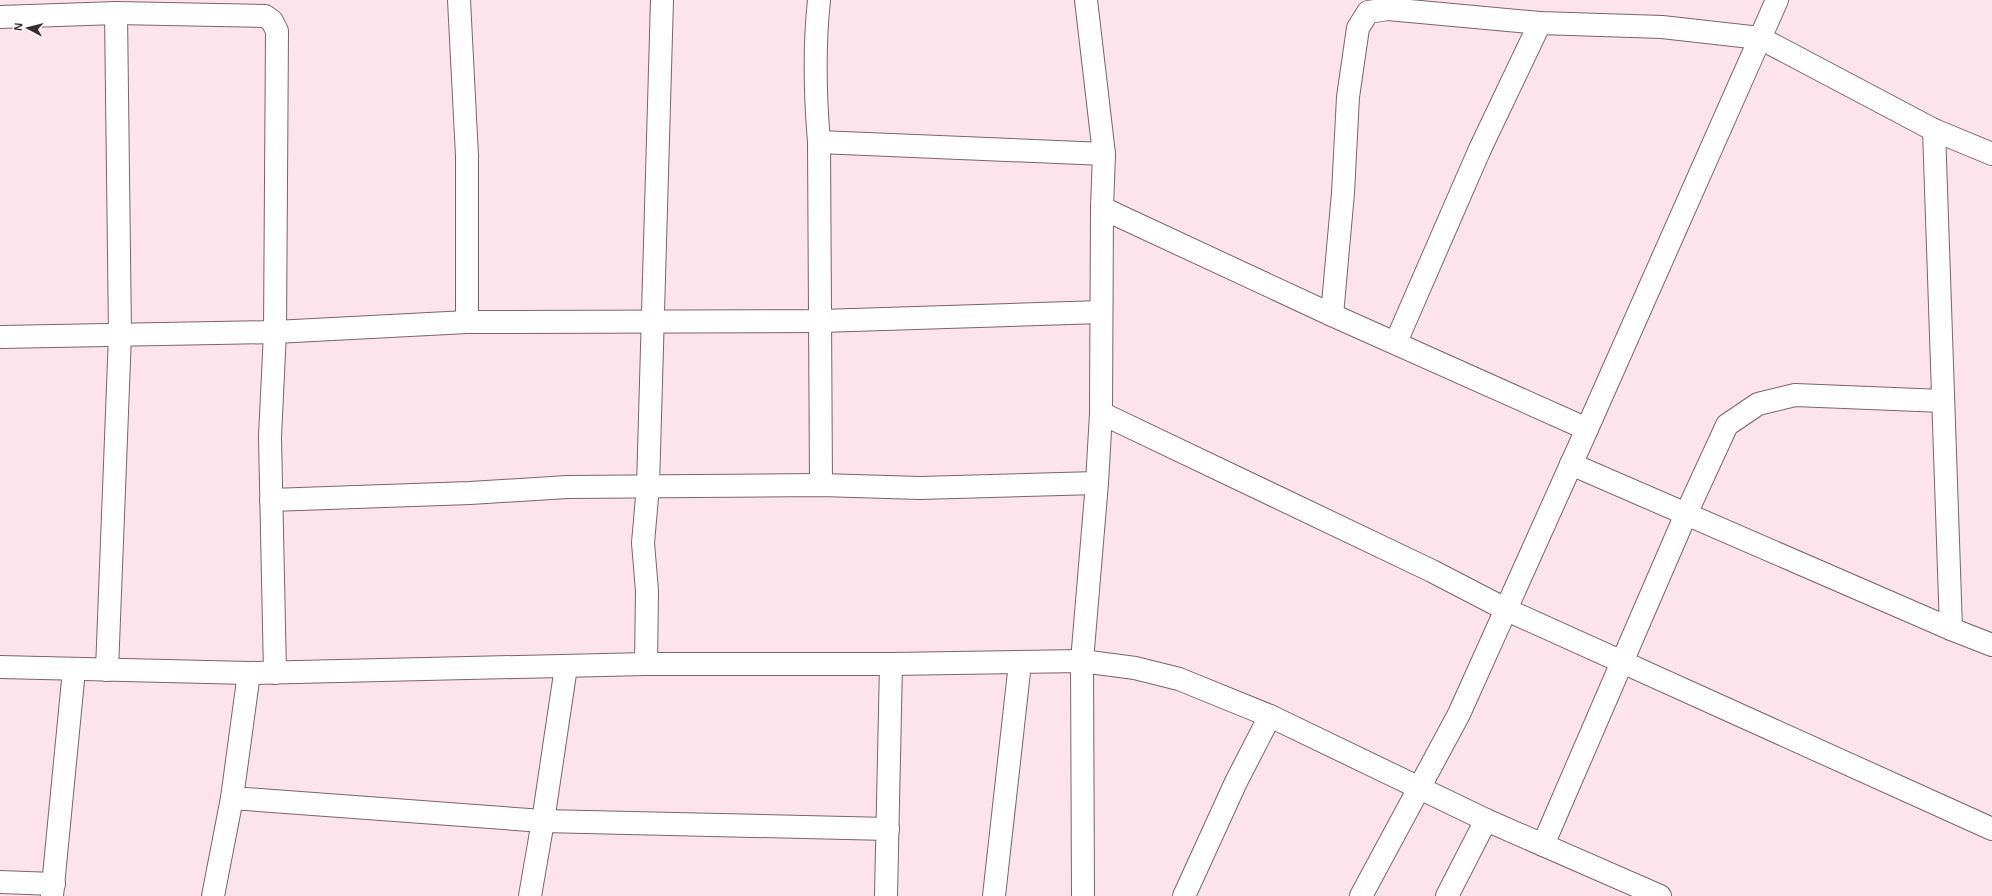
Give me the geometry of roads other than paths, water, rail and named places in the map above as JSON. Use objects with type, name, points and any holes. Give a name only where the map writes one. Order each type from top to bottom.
[{"type":"street","points":[[459,0],[467,156],[467,322]]},
{"type":"street","points":[[646,664],[647,591],[643,543],[648,486],[662,0]]},
{"type":"street","points":[[819,0],[817,22],[816,86],[819,142],[821,485]]},
{"type":"street","points":[[1083,896],[1082,661],[1097,483],[1101,413],[1102,208],[1104,154],[1086,0]]},
{"type":"street","points":[[1361,896],[1420,789],[1459,714],[1587,430],[1776,0]]},
{"type":"street","points":[[1332,315],[1344,193],[1348,97],[1358,28],[1368,12],[1388,9],[1540,23],[1662,27],[1760,38],[1934,130],[1992,154]]},
{"type":"street","points":[[107,670],[120,335],[116,13]]},
{"type":"street","points":[[0,17],[116,13],[265,16],[272,21],[277,31],[275,332],[270,438],[275,673]]},
{"type":"street","points":[[1396,342],[1480,149],[1540,23]]},
{"type":"street","points":[[1934,130],[1951,629]]},
{"type":"street","points":[[819,142],[1104,154]]},
{"type":"street","points":[[1102,208],[1332,315],[1396,342],[1587,430]]},
{"type":"street","points":[[0,337],[275,332],[467,322],[821,321],[1101,312]]},
{"type":"street","points":[[1543,845],[1621,662],[1727,425],[1758,404],[1795,395],[1943,401]]},
{"type":"street","points":[[1101,413],[1432,570],[1507,610],[1992,829]]},
{"type":"street","points":[[1571,464],[1951,629],[1992,645]]},
{"type":"street","points":[[271,500],[470,493],[567,486],[821,485],[920,488],[1097,483]]},
{"type":"street","points":[[0,667],[74,670],[275,673],[646,664],[891,664],[1082,661],[1135,668],[1179,679],[1270,716],[1486,820],[1660,896]]},
{"type":"street","points":[[994,896],[1020,663]]},
{"type":"street","points":[[886,896],[891,664]]},
{"type":"street","points":[[530,896],[566,667]]},
{"type":"street","points":[[0,882],[53,890],[74,670]]},
{"type":"street","points":[[213,896],[232,798],[249,673]]},
{"type":"street","points":[[1184,896],[1236,782],[1270,716]]},
{"type":"street","points":[[232,798],[543,821],[888,829]]},
{"type":"street","points":[[1448,896],[1486,820]]}]
